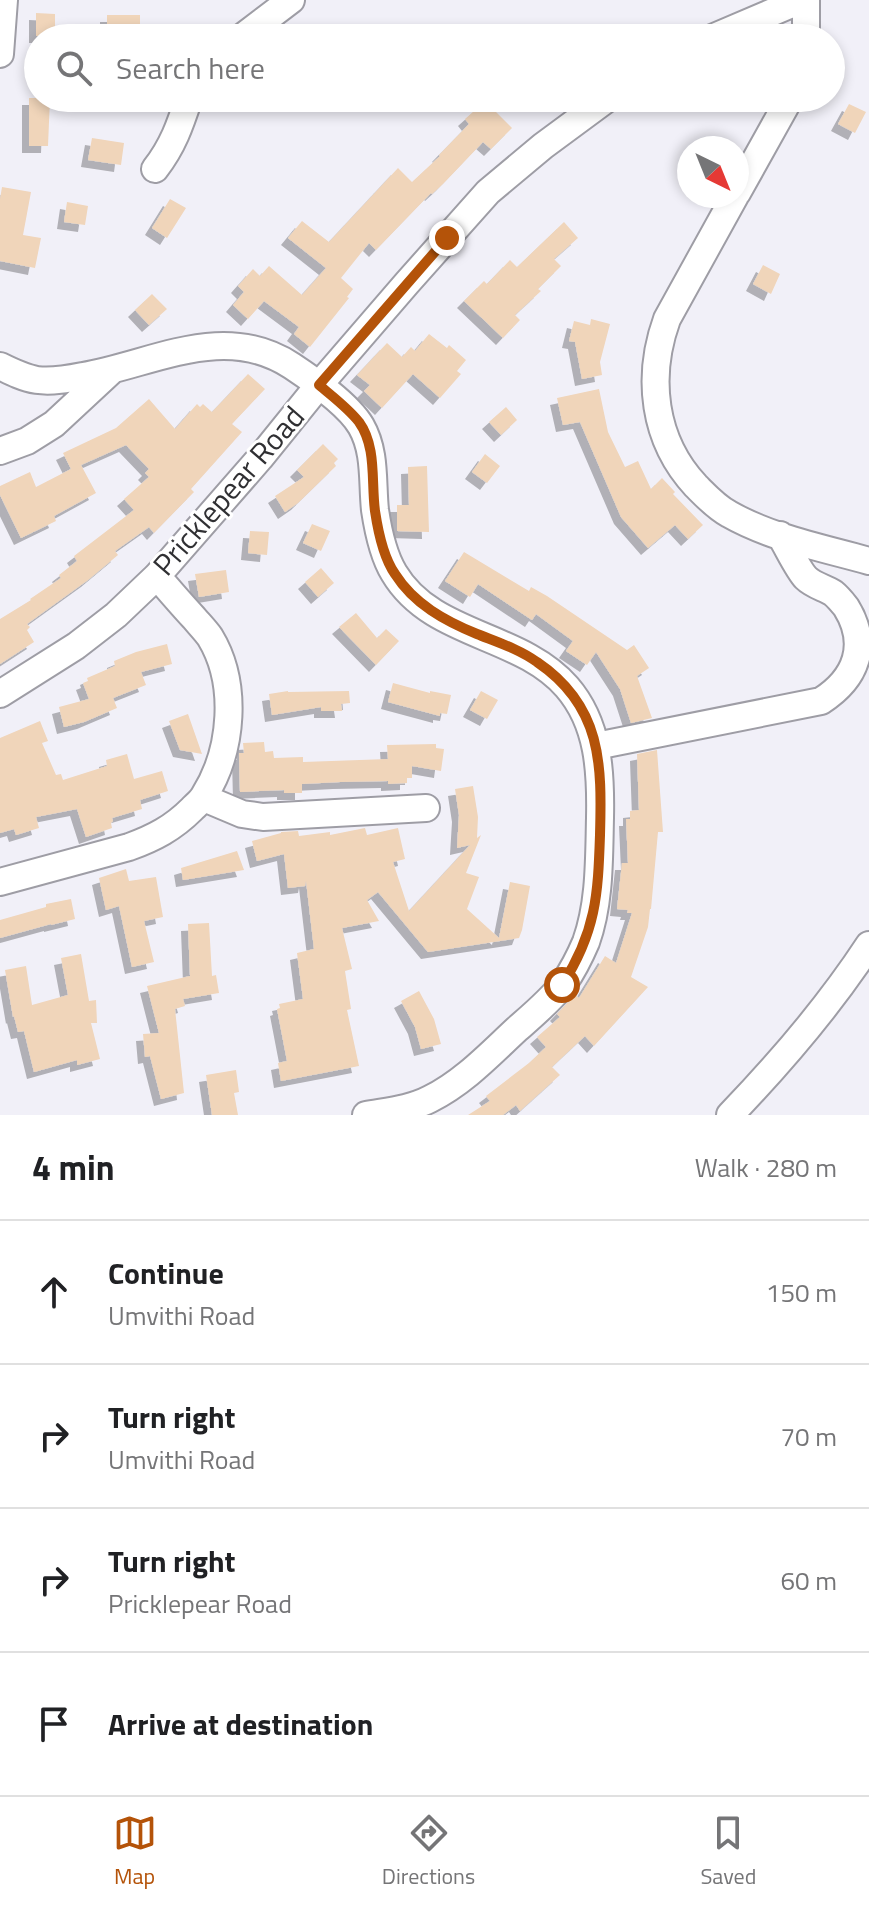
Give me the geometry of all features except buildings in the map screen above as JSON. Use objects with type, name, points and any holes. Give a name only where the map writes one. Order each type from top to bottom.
[{"type":"street","points":[[0,54],[4,0]]},
{"type":"street","points":[[259,24],[291,0]]},
{"type":"street","points":[[746,24],[804,0],[805,24]]},
{"type":"street","points":[[155,169],[168,153],[185,112]]},
{"type":"street","name":"Pricklepear Road","points":[[0,694],[76,646],[116,615],[157,576],[488,192],[589,112]]},
{"type":"street","points":[[749,171],[782,112]]},
{"type":"street","points":[[728,208],[667,319],[656,358],[656,403],[667,443],[689,479],[726,512],[780,535],[869,561]]},
{"type":"street","points":[[0,366],[36,380],[54,380],[110,372],[209,345],[234,345],[270,353],[291,365],[344,406],[360,424],[368,440],[375,511],[383,546],[392,571],[404,587],[419,602],[454,624],[535,659],[568,688],[581,707],[594,736],[601,789],[599,875],[593,917],[576,964],[562,985],[540,1008],[474,1070],[428,1100],[410,1107],[366,1115]]},
{"type":"street","points":[[0,451],[27,441],[54,424],[110,372]]},
{"type":"street","points":[[596,746],[821,701],[849,680],[858,667],[864,637],[856,618],[834,594],[806,579],[780,535]]},
{"type":"street","points":[[0,882],[148,840],[165,832],[204,798],[220,763],[227,730],[225,671],[209,636],[157,576]]},
{"type":"street","points":[[204,798],[242,814],[263,817],[426,808]]},
{"type":"street","points":[[730,1115],[801,1036],[869,945]]},
{"type":"route","points":[[447,238],[319,385],[344,406],[360,424],[368,440],[375,511],[383,546],[392,571],[404,587],[419,602],[454,624],[535,659],[568,688],[594,736],[601,789],[599,875],[586,943],[562,985]]}]
